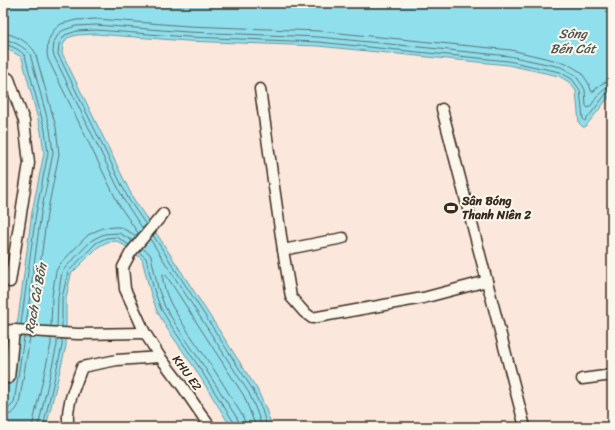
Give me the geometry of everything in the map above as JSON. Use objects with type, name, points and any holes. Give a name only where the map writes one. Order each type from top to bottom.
[{"type":"street","points":[[3,75],[9,79],[24,121],[29,163],[10,282]]},
{"type":"street","points":[[260,89],[291,297],[304,312],[312,318],[423,298],[487,281]]},
{"type":"street","points":[[442,109],[525,427]]},
{"type":"street","name":"KHU E2","points":[[164,214],[131,252],[123,267],[125,289],[145,333],[160,357],[210,427]]},
{"type":"street","points":[[283,250],[343,238]]},
{"type":"street","points":[[9,378],[14,330]]},
{"type":"street","points":[[3,331],[14,330],[78,334],[145,333]]},
{"type":"street","points":[[69,427],[67,419],[72,395],[82,367],[117,360],[160,357]]},
{"type":"street","points":[[582,379],[612,375]]},
{"type":"water","points":[[3,3],[612,3],[612,95],[585,127],[583,127],[579,123],[576,91],[569,82],[559,76],[508,65],[318,46],[187,41],[96,34],[77,35],[67,38],[63,45],[62,53],[133,198],[257,389],[272,427],[231,427],[157,311],[142,259],[117,241],[107,242],[98,247],[71,274],[66,298],[66,346],[46,427],[3,427],[3,413],[19,312],[32,212],[44,153],[41,131],[22,58],[3,47]]},
{"type":"place","name":"Sân Bóng Thanh Niên 2","points":[[451,208]]},
{"type":"water label","name":"Sông Bến Cát","points":[[573,40]]},
{"type":"water label","name":"Rạch Cả Bốn","points":[[35,298]]}]
